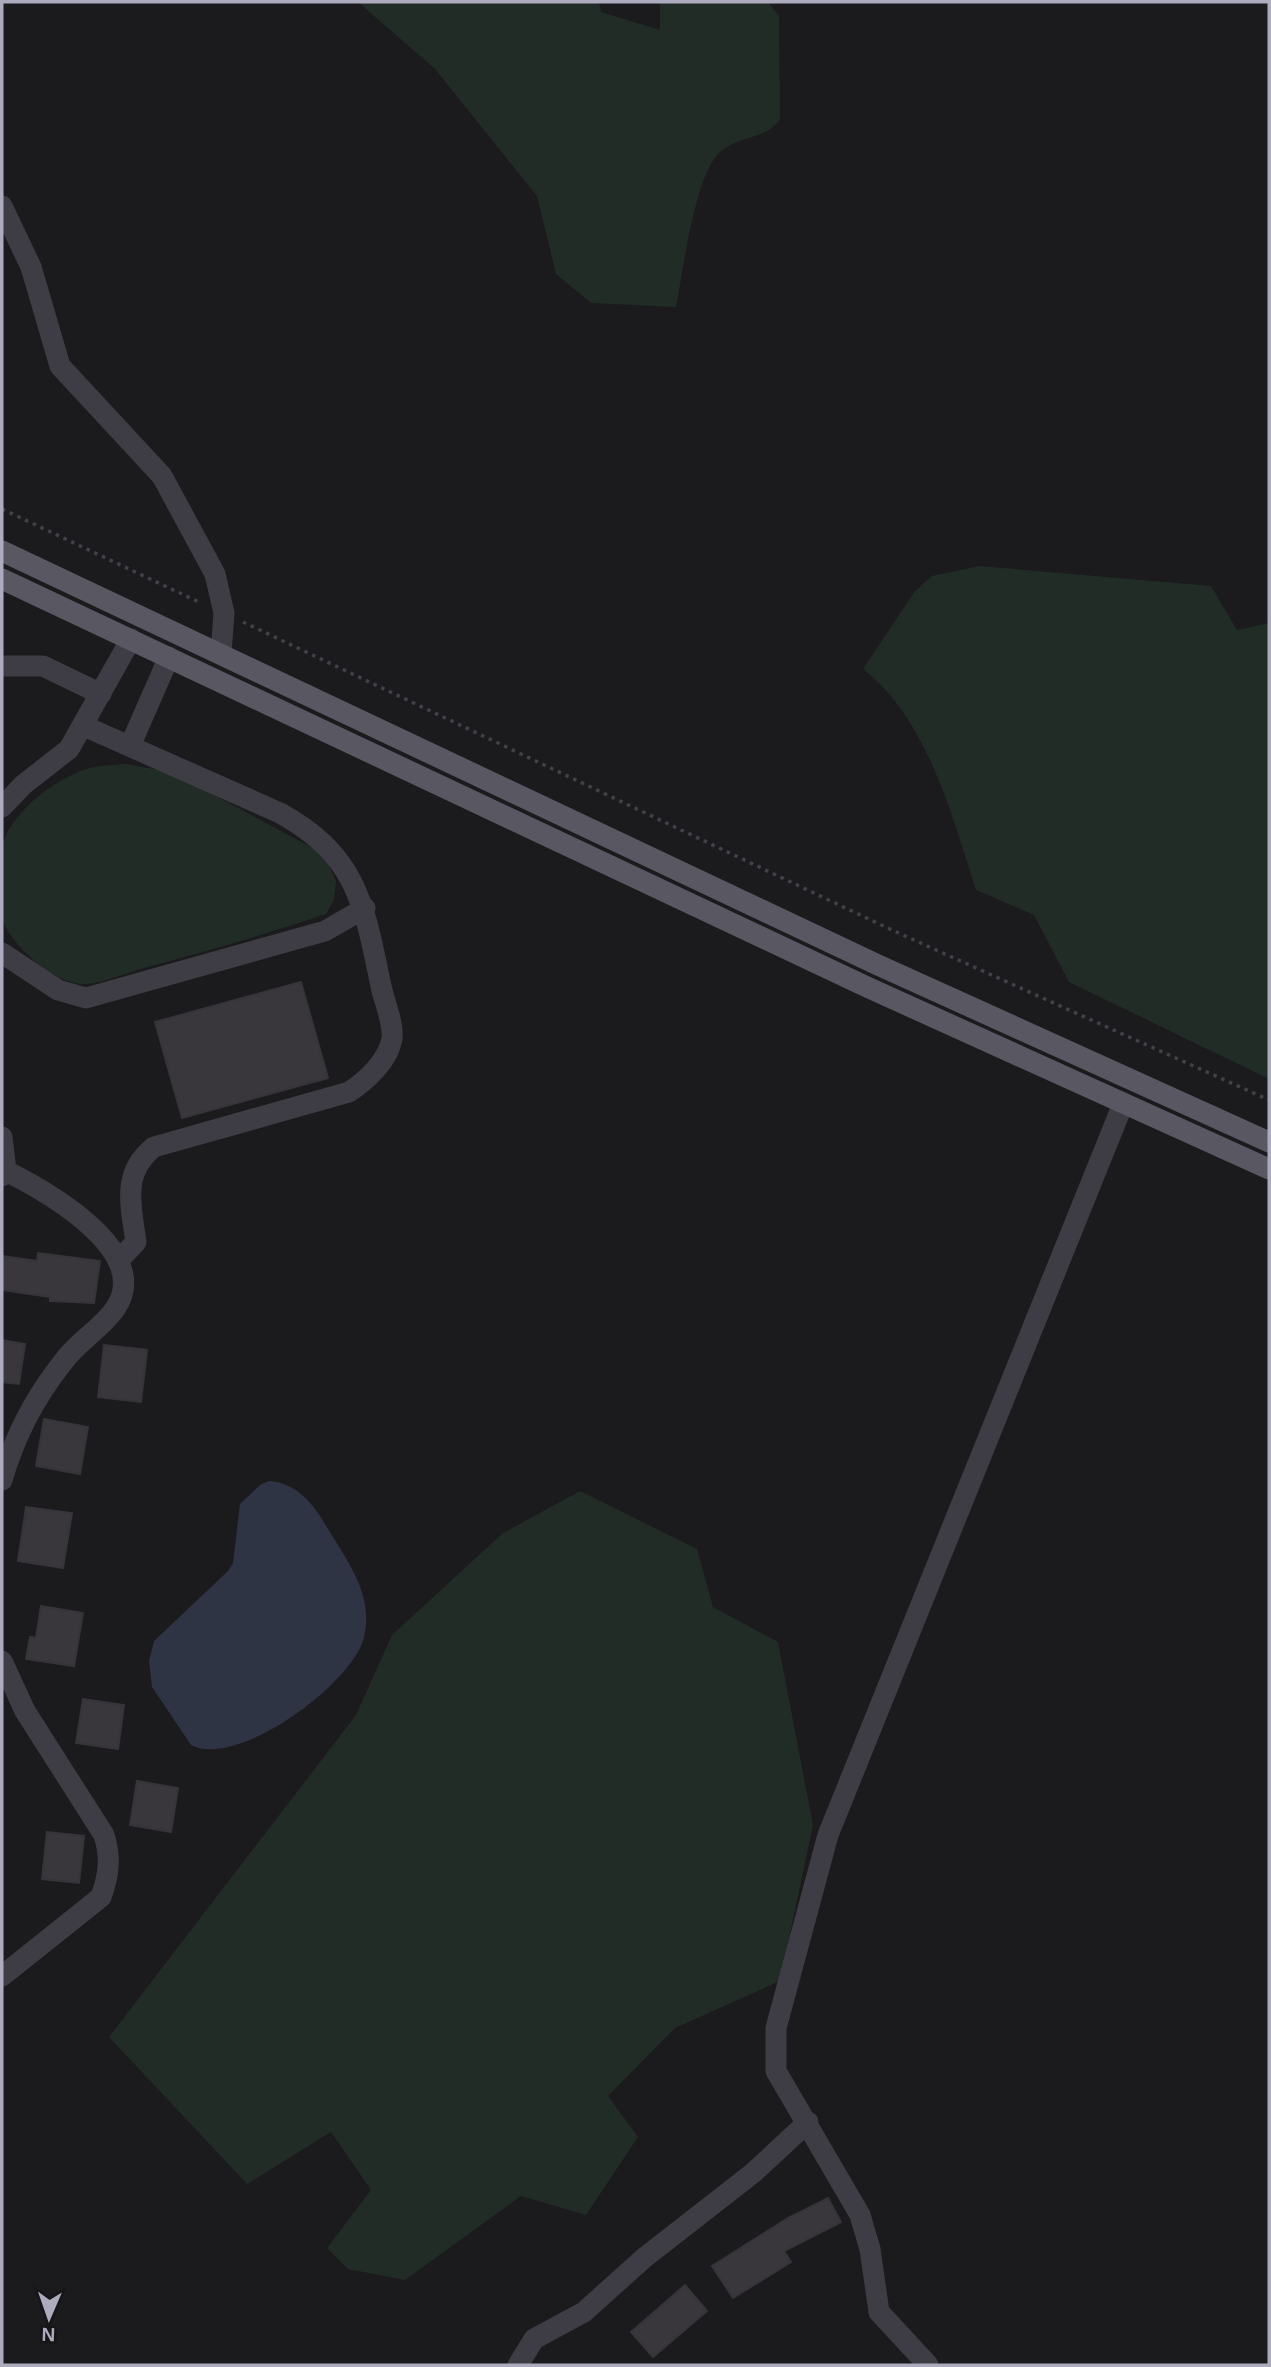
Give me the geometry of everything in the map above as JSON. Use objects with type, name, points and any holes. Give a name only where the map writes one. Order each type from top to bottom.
[{"type":"main road","points":[[2,551],[877,965],[1269,1142]]},
{"type":"main road","points":[[2,579],[855,982],[1269,1169]]},
{"type":"street","points":[[2,206],[31,267],[60,366],[171,489],[215,574],[224,613],[221,654]]},
{"type":"street","points":[[2,807],[23,785],[59,758],[84,726],[131,639]]},
{"type":"street","points":[[130,746],[169,657]]},
{"type":"street","points":[[2,666],[43,666],[101,695]]},
{"type":"street","points":[[84,726],[308,828],[340,860],[365,908],[392,1038],[382,1060],[363,1083],[349,1092],[154,1147],[145,1154],[132,1174],[130,1197],[135,1242],[120,1259]]},
{"type":"street","points":[[2,953],[58,990],[86,998],[325,931],[365,908]]},
{"type":"street","points":[[928,2365],[883,2319],[877,2304],[870,2249],[860,2215],[776,2071],[776,2028],[828,1835],[1123,1104]]},
{"type":"street","points":[[2,1137],[4,1174],[70,1209],[120,1259],[125,1286],[115,1309],[63,1360],[19,1436],[2,1480]]},
{"type":"street","points":[[2,1661],[25,1711],[104,1835],[109,1858],[106,1883],[101,1896],[2,1976]]},
{"type":"street","points":[[518,2365],[534,2339],[584,2312],[644,2258],[753,2173],[808,2122]]},
{"type":"path","points":[[2,509],[894,930],[1269,1100]]},
{"type":"shaded area","points":[[358,2],[599,2],[601,12],[660,30],[660,2],[768,2],[779,16],[780,119],[768,131],[727,147],[711,164],[691,225],[676,307],[591,303],[556,274],[537,196],[435,69]]},
{"type":"shaded area","points":[[979,566],[1211,586],[1237,630],[1269,623],[1269,1079],[1069,982],[1034,915],[976,890],[946,800],[921,741],[905,714],[863,669],[915,591],[932,576]]},
{"type":"shaded area","points":[[126,764],[171,772],[324,854],[336,881],[334,900],[326,914],[108,980],[73,983],[48,971],[24,951],[6,928],[2,917],[3,843],[8,831],[25,808],[60,781],[89,768]]},
{"type":"shaded area","points":[[580,1491],[697,1549],[713,1607],[778,1642],[813,1825],[780,1981],[675,2028],[608,2096],[638,2137],[586,2215],[521,2196],[405,2280],[348,2269],[327,2248],[371,2190],[331,2132],[247,2184],[109,2037],[356,1715],[392,1635],[503,1533]]},
{"type":"water","points":[[269,1481],[288,1486],[304,1497],[317,1512],[343,1554],[362,1593],[366,1622],[364,1637],[355,1656],[339,1677],[291,1718],[236,1745],[211,1749],[191,1745],[152,1687],[149,1661],[154,1641],[228,1571],[233,1563],[240,1504],[260,1485]]},
{"type":"building","points":[[301,982],[328,1078],[182,1118],[155,1022]]},
{"type":"building","points":[[38,1253],[100,1261],[94,1303],[50,1301],[50,1297],[2,1290],[2,1256],[37,1261]]},
{"type":"building","points":[[2,1340],[25,1344],[19,1384],[2,1382]]},
{"type":"building","points":[[104,1345],[147,1350],[141,1402],[98,1397]]},
{"type":"building","points":[[44,1419],[88,1427],[80,1474],[36,1466]]},
{"type":"building","points":[[26,1507],[72,1513],[63,1568],[18,1561]]},
{"type":"building","points":[[41,1606],[83,1613],[74,1666],[26,1659],[30,1637],[36,1638]]},
{"type":"building","points":[[83,1699],[124,1705],[118,1749],[76,1743]]},
{"type":"building","points":[[137,1781],[178,1788],[171,1832],[130,1825]]},
{"type":"building","points":[[47,1832],[84,1836],[79,1883],[42,1879]]},
{"type":"building","points":[[828,2198],[841,2222],[784,2251],[791,2262],[733,2298],[712,2266],[788,2218]]},
{"type":"building","points":[[685,2285],[707,2311],[653,2357],[631,2332]]}]
